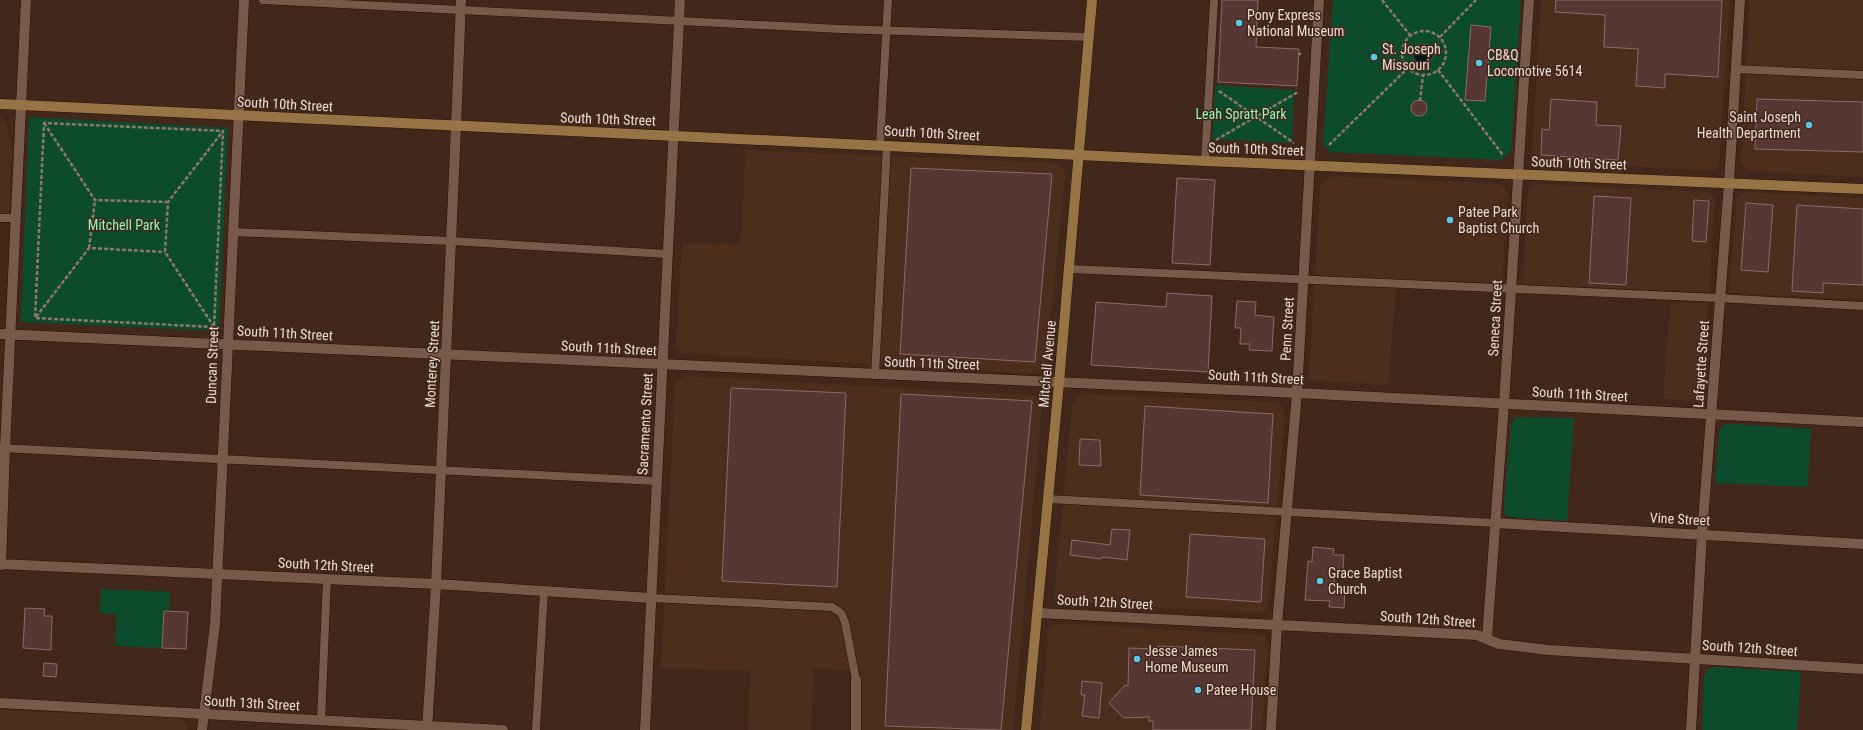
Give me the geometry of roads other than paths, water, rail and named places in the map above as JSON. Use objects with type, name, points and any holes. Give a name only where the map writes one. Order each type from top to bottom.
[{"type":"main road","name":"Mitchell Avenue","points":[[1026,730],[1060,383],[1092,0]]},
{"type":"main road","name":"South 10th Street","points":[[0,104],[456,127],[673,135],[1205,161],[1863,189]]},
{"type":"street","points":[[1,564],[2,448],[11,335],[26,0]]},
{"type":"street","name":"Duncan Street","points":[[202,730],[215,624],[216,574],[223,460],[227,344],[244,0]]},
{"type":"street","name":"Monterey Street","points":[[427,728],[436,584],[461,0]]},
{"type":"street","name":"Sacramento Street","points":[[645,730],[680,0]]},
{"type":"street","name":"Penn Street","points":[[1271,730],[1277,624],[1297,393],[1319,0]]},
{"type":"street","name":"Seneca Street","points":[[1487,638],[1504,404],[1529,0]]},
{"type":"street","name":"Lafayette Street","points":[[1691,730],[1702,534],[1729,183],[1740,0]]},
{"type":"street","name":"South 11th Street","points":[[0,334],[1297,393],[1863,422]]},
{"type":"street","name":"Vine Street","points":[[1495,523],[1863,544]]},
{"type":"street","name":"South 12th Street","points":[[1,564],[436,584],[651,598]]},
{"type":"street","name":"South 12th Street","points":[[1038,613],[1477,635],[1500,644],[1548,650],[1863,668]]},
{"type":"street","points":[[856,680],[856,730]]},
{"type":"street","name":"South 13th Street","points":[[0,703],[427,728],[503,730]]},
{"type":"lane","points":[[263,0],[679,22],[1089,38]]},
{"type":"lane","points":[[875,375],[888,0]]},
{"type":"lane","points":[[1205,161],[1214,0]]},
{"type":"lane","points":[[1736,69],[1863,75]]},
{"type":"lane","points":[[0,218],[16,218]]},
{"type":"lane","points":[[233,232],[451,241],[667,254]]},
{"type":"lane","points":[[1070,269],[1719,298],[1863,306]]},
{"type":"lane","points":[[2,448],[656,481]]},
{"type":"lane","points":[[1048,499],[1287,510],[1495,523]]},
{"type":"lane","points":[[321,721],[327,579]]},
{"type":"lane","points":[[536,730],[544,591]]},
{"type":"lane","points":[[651,598],[832,607],[840,613],[845,622],[856,680]]},
{"type":"place","name":"Pony Express National Museum","points":[[1239,23]]},
{"type":"place","name":"St. Joseph Missouri","points":[[1374,57]]},
{"type":"place","name":"CB&Q Locomotive 5614","points":[[1479,63]]},
{"type":"place","name":"Saint Joseph Health Department","points":[[1809,125]]},
{"type":"place","name":"Patee Park Baptist Church","points":[[1450,220]]},
{"type":"place","name":"Grace Baptist Church","points":[[1320,581]]},
{"type":"place","name":"Jesse James Home Museum","points":[[1137,659]]},
{"type":"place","name":"Patee House","points":[[1198,690]]},
{"type":"park label","name":"Leah Spratt Park","points":[[1241,114]]},
{"type":"park label","name":"Mitchell Park","points":[[124,225]]}]
